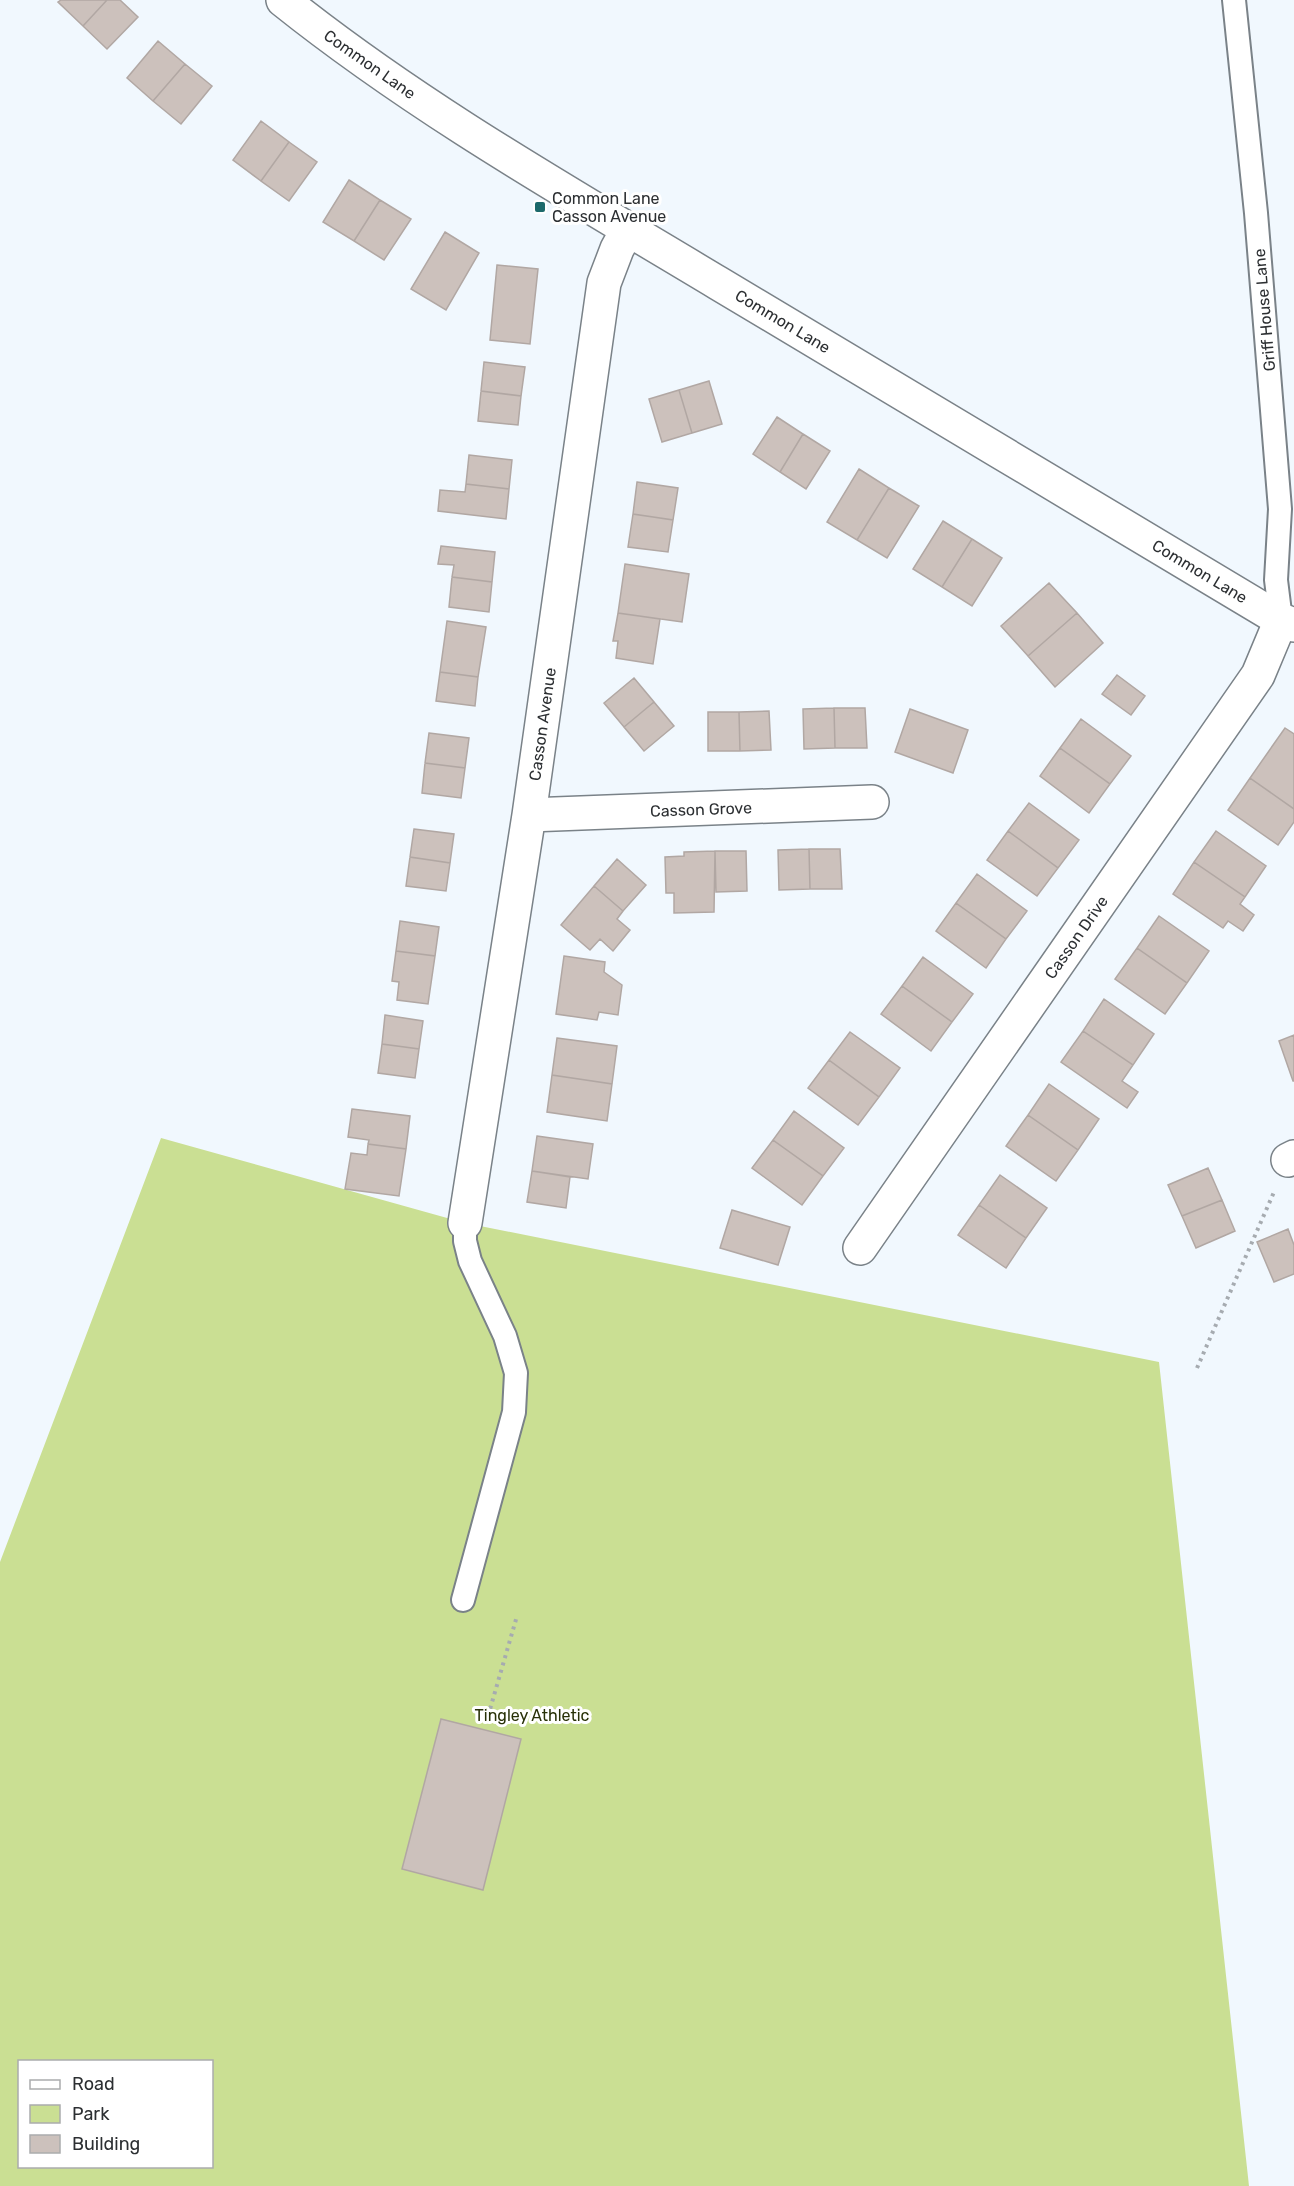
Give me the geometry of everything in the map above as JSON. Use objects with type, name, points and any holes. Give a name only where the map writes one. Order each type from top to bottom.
[{"type":"street","name":"Common Lane","points":[[282,0],[340,46],[460,126],[628,229],[1288,622]]},
{"type":"street","name":"Casson Avenue","points":[[465,1223],[529,815],[604,283],[617,249],[628,229]]},
{"type":"street","name":"Casson Drive","points":[[860,1248],[1258,675],[1288,622]]},
{"type":"street","name":"Casson Grove","points":[[529,815],[872,802]]},
{"type":"lane","name":"Griff House Lane","points":[[1234,0],[1256,213],[1280,509],[1276,580],[1288,622]]},
{"type":"lane","points":[[463,1600],[514,1412],[516,1373],[505,1336],[470,1261],[465,1241],[465,1223]]},
{"type":"path","points":[[1197,1368],[1291,1158]]},
{"type":"path","points":[[486,1723],[517,1616]]},
{"type":"green space","name":"Tingley Athletic","points":[[161,1138],[465,1223],[1159,1362],[1249,2186],[0,2186],[0,1562]]},
{"type":"building","points":[[61,0],[107,0],[83,26],[58,2]]},
{"type":"building","points":[[107,0],[120,0],[138,17],[107,49],[83,26]]},
{"type":"building","points":[[158,41],[185,64],[153,101],[127,78]]},
{"type":"building","points":[[185,64],[212,86],[181,124],[153,101]]},
{"type":"building","points":[[261,121],[289,142],[261,181],[233,160]]},
{"type":"building","points":[[289,142],[317,162],[289,201],[261,181]]},
{"type":"building","points":[[349,180],[380,200],[354,241],[323,222]]},
{"type":"building","points":[[380,200],[411,219],[384,260],[354,241]]},
{"type":"building","points":[[445,232],[479,253],[446,310],[411,289]]},
{"type":"building","points":[[497,265],[538,269],[530,344],[490,340]]},
{"type":"building","points":[[484,362],[525,367],[521,396],[481,391]]},
{"type":"building","points":[[709,381],[722,424],[692,433],[679,390]]},
{"type":"building","points":[[679,390],[692,433],[662,442],[649,399]]},
{"type":"building","points":[[481,391],[521,396],[518,425],[478,421]]},
{"type":"building","points":[[777,417],[803,434],[780,472],[753,454]]},
{"type":"building","points":[[803,434],[830,451],[806,489],[780,472]]},
{"type":"building","points":[[469,455],[512,460],[509,489],[466,484]]},
{"type":"building","points":[[859,469],[889,488],[857,540],[827,522]]},
{"type":"building","points":[[637,482],[678,488],[673,520],[633,514]]},
{"type":"building","points":[[466,484],[509,489],[506,519],[438,511],[440,490],[465,492]]},
{"type":"building","points":[[889,488],[919,506],[887,558],[857,540]]},
{"type":"building","points":[[633,514],[673,520],[668,552],[628,547]]},
{"type":"building","points":[[943,521],[972,539],[942,587],[913,569]]},
{"type":"building","points":[[972,539],[1002,558],[972,606],[942,587]]},
{"type":"building","points":[[441,546],[495,552],[492,582],[452,577],[454,565],[438,564]]},
{"type":"building","points":[[625,564],[689,574],[682,622],[618,613]]},
{"type":"building","points":[[452,577],[492,582],[489,612],[449,607]]},
{"type":"building","points":[[1049,583],[1077,613],[1028,656],[1001,626]]},
{"type":"building","points":[[618,613],[660,619],[653,664],[616,658],[618,641],[613,641]]},
{"type":"building","points":[[1077,613],[1103,643],[1055,687],[1028,656]]},
{"type":"building","points":[[447,621],[486,627],[478,677],[440,672]]},
{"type":"building","points":[[440,672],[478,677],[475,706],[436,701]]},
{"type":"building","points":[[1117,675],[1145,696],[1131,715],[1102,694]]},
{"type":"building","points":[[634,678],[654,702],[624,727],[604,703]]},
{"type":"building","points":[[654,702],[674,726],[644,751],[624,727]]},
{"type":"building","points":[[834,708],[835,748],[804,749],[803,709]]},
{"type":"building","points":[[834,708],[865,708],[867,748],[835,748]]},
{"type":"building","points":[[910,709],[968,730],[953,773],[895,752]]},
{"type":"building","points":[[769,711],[771,750],[740,751],[739,712]]},
{"type":"building","points":[[708,712],[739,712],[740,751],[708,751]]},
{"type":"building","points":[[1081,719],[1131,756],[1110,784],[1060,748]]},
{"type":"building","points":[[1285,728],[1294,734],[1294,809],[1250,778]]},
{"type":"building","points":[[429,733],[469,738],[465,768],[425,763]]},
{"type":"building","points":[[1060,748],[1110,784],[1089,813],[1040,776]]},
{"type":"building","points":[[425,763],[465,768],[461,798],[422,793]]},
{"type":"building","points":[[1250,778],[1294,809],[1294,822],[1278,845],[1228,810]]},
{"type":"building","points":[[1029,803],[1079,840],[1058,868],[1008,831]]},
{"type":"building","points":[[414,829],[454,834],[450,863],[410,857]]},
{"type":"building","points":[[1008,831],[1058,868],[1037,896],[987,860]]},
{"type":"building","points":[[1216,831],[1266,866],[1245,897],[1194,862]]},
{"type":"building","points":[[809,849],[810,889],[779,890],[778,850]]},
{"type":"building","points":[[809,849],[840,849],[842,889],[810,889]]},
{"type":"building","points":[[715,851],[714,912],[674,913],[674,893],[666,893],[665,857],[684,856],[684,852]]},
{"type":"building","points":[[715,851],[746,851],[747,891],[716,892]]},
{"type":"building","points":[[410,857],[450,863],[446,891],[406,886]]},
{"type":"building","points":[[617,859],[646,885],[623,911],[594,886]]},
{"type":"building","points":[[1194,862],[1245,897],[1240,904],[1254,915],[1243,931],[1228,921],[1223,928],[1173,894]]},
{"type":"building","points":[[977,874],[1027,911],[1006,939],[956,903]]},
{"type":"building","points":[[594,886],[623,911],[617,919],[630,930],[613,951],[600,939],[590,950],[561,925]]},
{"type":"building","points":[[956,903],[1006,939],[986,968],[936,931]]},
{"type":"building","points":[[1159,916],[1209,951],[1187,983],[1137,948]]},
{"type":"building","points":[[400,921],[439,927],[435,956],[396,951]]},
{"type":"building","points":[[1137,948],[1187,983],[1165,1014],[1115,979]]},
{"type":"building","points":[[396,951],[435,956],[428,1004],[397,1000],[399,982],[392,981]]},
{"type":"building","points":[[564,956],[605,962],[604,972],[622,985],[618,1015],[599,1012],[597,1020],[556,1014]]},
{"type":"building","points":[[923,957],[973,994],[952,1022],[902,986]]},
{"type":"building","points":[[902,986],[952,1022],[931,1051],[881,1014]]},
{"type":"building","points":[[1104,999],[1154,1034],[1133,1065],[1083,1031]]},
{"type":"building","points":[[385,1015],[423,1021],[419,1049],[382,1044]]},
{"type":"building","points":[[1083,1031],[1133,1065],[1122,1081],[1138,1092],[1127,1108],[1061,1062]]},
{"type":"building","points":[[850,1032],[900,1068],[879,1097],[829,1060]]},
{"type":"building","points":[[1294,1035],[1294,1081],[1293,1081],[1279,1041]]},
{"type":"building","points":[[557,1038],[617,1046],[612,1084],[552,1075]]},
{"type":"building","points":[[382,1044],[419,1049],[415,1078],[378,1073]]},
{"type":"building","points":[[829,1060],[879,1097],[858,1125],[808,1088]]},
{"type":"building","points":[[552,1075],[612,1084],[607,1121],[547,1112]]},
{"type":"building","points":[[1049,1084],[1099,1119],[1078,1150],[1028,1115]]},
{"type":"building","points":[[352,1109],[410,1116],[406,1149],[368,1144],[369,1140],[348,1137]]},
{"type":"building","points":[[794,1111],[844,1148],[823,1176],[773,1140]]},
{"type":"building","points":[[1028,1115],[1078,1150],[1056,1181],[1006,1146]]},
{"type":"building","points":[[537,1136],[593,1144],[588,1179],[532,1171]]},
{"type":"building","points":[[773,1140],[823,1176],[802,1205],[752,1168]]},
{"type":"building","points":[[368,1144],[406,1149],[399,1196],[345,1189],[351,1153],[367,1155]]},
{"type":"building","points":[[1208,1168],[1222,1200],[1182,1216],[1168,1185]]},
{"type":"building","points":[[532,1171],[570,1177],[566,1208],[527,1202]]},
{"type":"building","points":[[1000,1175],[1047,1208],[1026,1238],[979,1205]]},
{"type":"building","points":[[1222,1200],[1235,1231],[1196,1248],[1182,1216]]},
{"type":"building","points":[[979,1205],[1026,1238],[1006,1268],[958,1235]]},
{"type":"building","points":[[732,1210],[790,1227],[778,1265],[720,1248]]},
{"type":"building","points":[[1288,1229],[1294,1245],[1294,1274],[1274,1282],[1257,1242]]},
{"type":"building","points":[[441,1719],[521,1739],[483,1890],[402,1869]]},
{"type":"place","name":"Common Lane Casson Avenue","points":[[540,207]]}]
